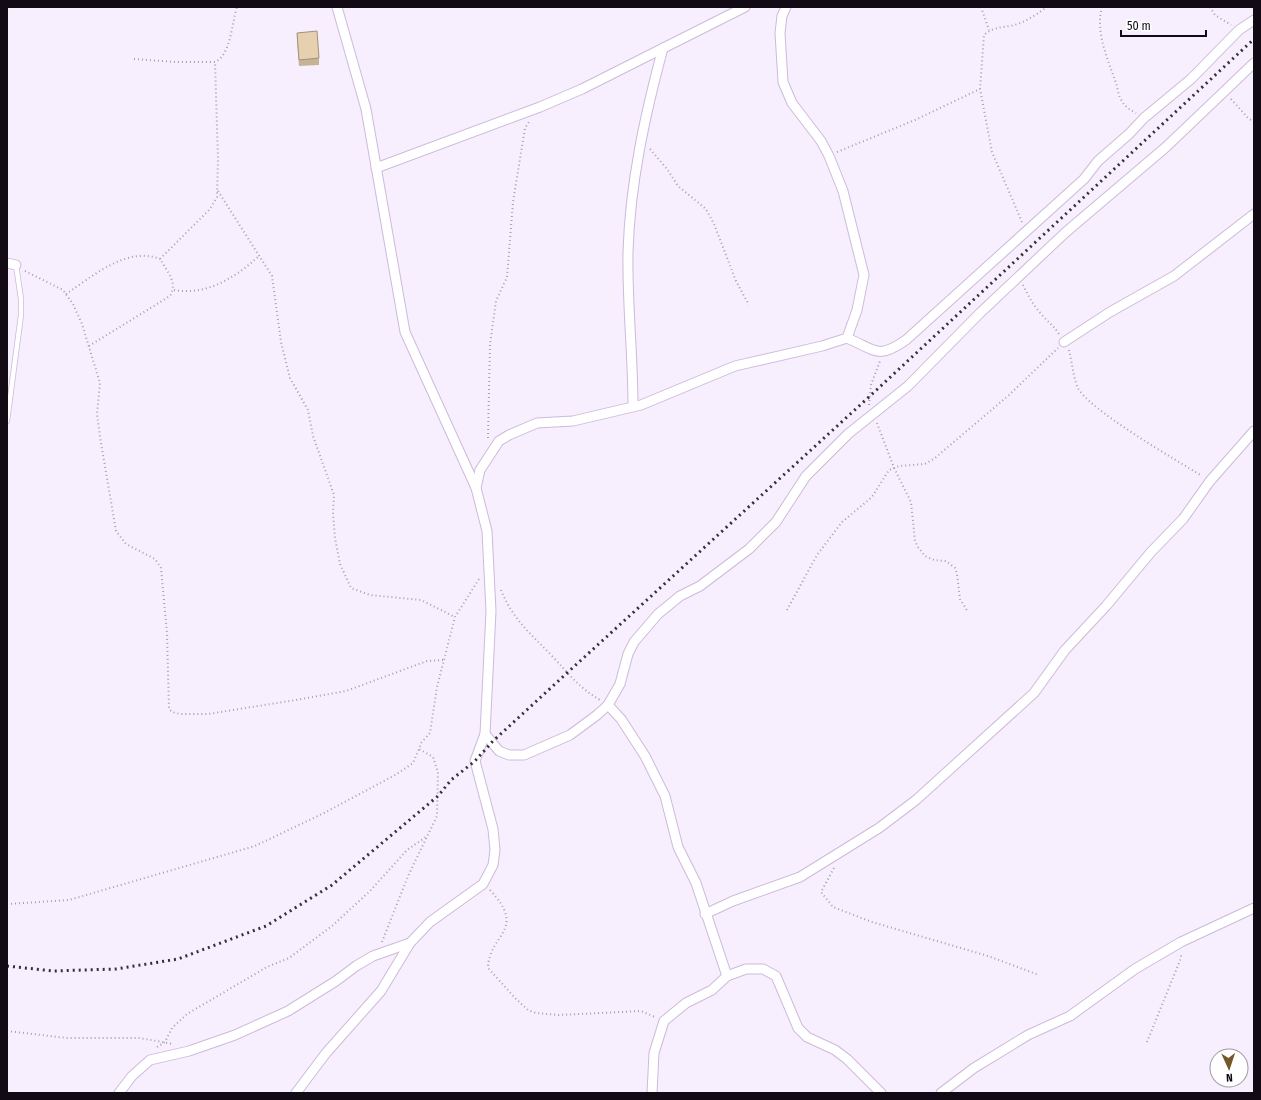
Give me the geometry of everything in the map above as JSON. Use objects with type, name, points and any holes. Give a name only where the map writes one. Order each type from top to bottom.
[{"type":"street","points":[[296,1093],[326,1054],[381,991],[410,943],[430,922],[483,884],[493,865],[495,850],[493,829],[475,760],[485,734],[491,611],[490,563],[487,531],[476,488],[405,332],[366,109],[336,7]]},
{"type":"street","points":[[376,168],[540,107],[608,77],[745,7]]},
{"type":"street","points":[[786,7],[782,16],[780,33],[783,82],[792,103],[821,141],[829,156],[842,191],[864,275],[857,310],[847,338]]},
{"type":"street","points":[[476,488],[480,470],[485,460],[499,441],[537,423],[573,421],[633,406],[674,392],[735,366],[822,346],[847,338],[869,349],[883,353],[894,348],[906,340],[1084,179],[1098,161],[1129,134],[1144,118],[1191,79],[1239,30],[1254,20]]},
{"type":"street","points":[[633,406],[633,364],[628,252],[631,198],[641,139],[663,48]]},
{"type":"street","points":[[485,734],[499,751],[509,755],[524,755],[570,735],[608,705],[620,684],[628,654],[634,642],[644,629],[680,596],[700,586],[749,550],[776,522],[806,476],[848,434],[871,414],[908,386],[980,314],[1066,232],[1166,147],[1226,92],[1254,63]]},
{"type":"street","points":[[1064,342],[1110,312],[1174,276],[1254,214]]},
{"type":"street","points":[[706,914],[733,900],[800,877],[880,828],[916,800],[1034,693],[1069,644],[1106,606],[1151,552],[1183,519],[1210,481],[1254,431]]},
{"type":"street","points":[[608,705],[621,719],[645,756],[665,796],[678,847],[696,883],[727,976]]},
{"type":"street","points":[[941,1093],[974,1068],[1028,1035],[1070,1016],[1136,968],[1181,942],[1254,908]]},
{"type":"street","points":[[119,1093],[132,1076],[150,1060],[188,1051],[235,1035],[288,1011],[373,956],[410,943]]},
{"type":"street","points":[[652,1093],[654,1054],[664,1021],[686,1003],[712,990],[727,976],[746,969],[763,969],[776,976],[798,1028],[807,1037],[835,1050],[847,1059],[881,1093]]},
{"type":"lane","points":[[7,421],[21,314],[21,299],[12,264]]},
{"type":"path","points":[[134,59],[176,62],[215,62],[221,59],[227,48],[237,7]]},
{"type":"path","points":[[981,7],[989,30]]},
{"type":"path","points":[[1026,231],[992,152],[980,89],[984,35],[989,30],[1014,25],[1032,17],[1047,7]]},
{"type":"path","points":[[1102,7],[1101,30],[1109,65],[1121,100],[1128,109],[1144,118]]},
{"type":"path","points":[[1210,7],[1214,15],[1239,30]]},
{"type":"path","points":[[160,259],[210,209],[218,197],[215,62]]},
{"type":"path","points":[[829,156],[915,120],[980,89]]},
{"type":"path","points":[[1226,92],[1248,118],[1254,122]]},
{"type":"path","points":[[485,460],[490,429],[490,344],[496,301],[507,277],[513,202],[525,128],[540,107]]},
{"type":"path","points":[[641,139],[667,169],[678,186],[706,209],[714,224],[736,281],[749,306]]},
{"type":"path","points":[[218,191],[272,276],[281,342],[290,378],[308,410],[313,436],[334,495],[333,513],[335,538],[340,564],[351,588],[370,595],[421,600],[455,617]]},
{"type":"path","points":[[66,294],[112,265],[126,259],[151,255],[160,259],[174,283],[174,290],[165,301],[89,346]]},
{"type":"path","points":[[174,290],[182,292],[205,290],[217,286],[246,268],[259,256]]},
{"type":"path","points":[[12,264],[48,281],[63,290],[82,324],[100,383],[97,414],[116,531],[126,544],[155,559],[161,568],[167,633],[169,709],[172,712],[180,714],[208,714],[346,691],[427,662],[443,660]]},
{"type":"path","points":[[1020,277],[1030,300],[1043,316],[1054,326],[1068,348],[1074,365],[1077,386],[1094,406],[1152,446],[1210,481]]},
{"type":"path","points":[[787,610],[817,555],[842,522],[872,497],[889,470],[924,464],[935,458],[1009,395],[1064,342]]},
{"type":"path","points":[[883,353],[871,385],[871,414],[894,468],[911,502],[915,541],[925,556],[934,560],[946,561],[955,568],[960,599],[968,612]]},
{"type":"path","points":[[7,904],[68,900],[254,846],[324,813],[397,774],[413,763],[421,742],[430,733],[437,687],[455,617],[467,595],[490,563]]},
{"type":"path","points":[[498,584],[512,615],[530,635],[552,656],[577,684],[608,705]]},
{"type":"path","points":[[373,956],[387,934],[408,876],[437,816],[438,772],[433,757],[419,749]]},
{"type":"path","points":[[150,1060],[157,1048],[165,1042],[172,1028],[187,1014],[248,978],[289,958],[332,926],[370,891],[407,850],[427,836]]},
{"type":"path","points":[[835,867],[821,892],[833,907],[872,922],[988,956],[1039,975]]},
{"type":"path","points":[[483,884],[499,900],[505,911],[507,923],[501,938],[488,959],[488,968],[498,982],[528,1010],[536,1013],[559,1015],[641,1011],[664,1021]]},
{"type":"path","points":[[1147,1042],[1181,958],[1181,942]]},
{"type":"path","points":[[7,1031],[66,1038],[140,1038],[180,1046],[188,1051]]},
{"type":"building","points":[[317,31],[319,58],[299,60],[297,33]]},
{"type":"railway","points":[[7,966],[53,971],[116,969],[178,959],[266,926],[332,885],[438,796],[451,780],[475,761],[492,742],[870,396],[1254,39]]}]
